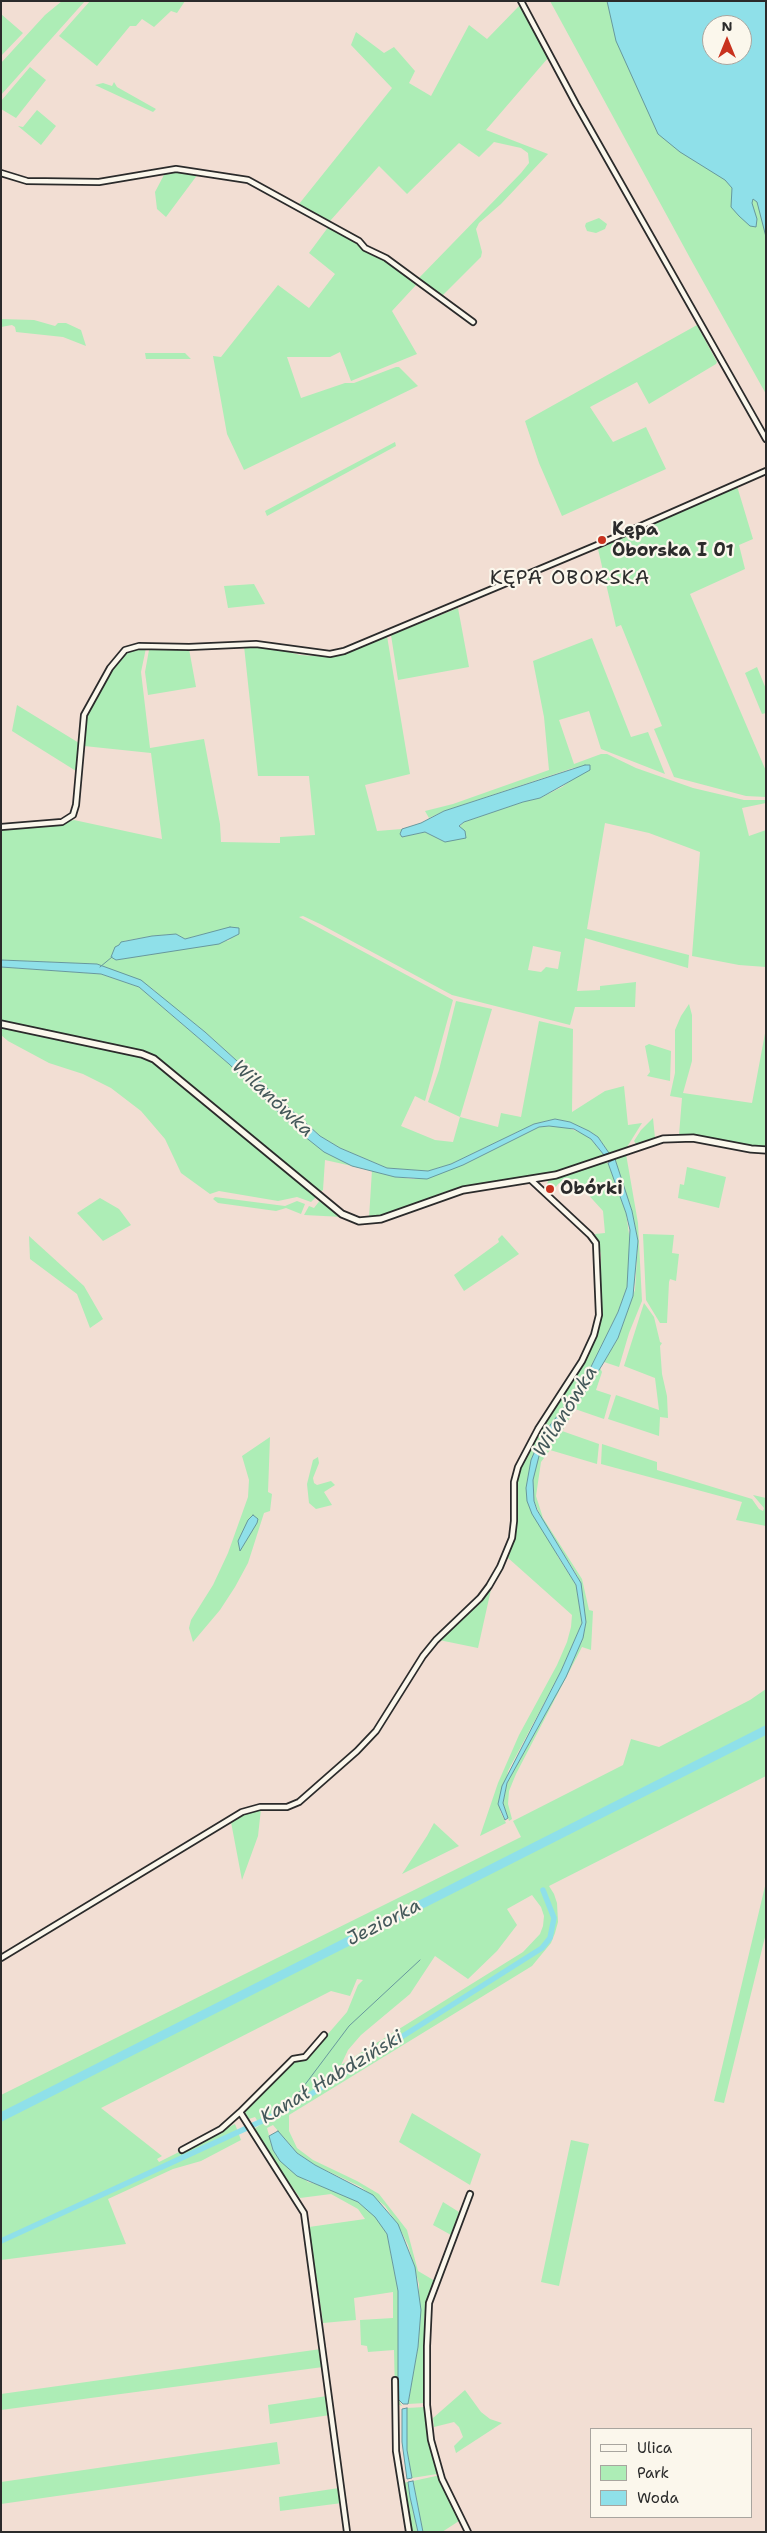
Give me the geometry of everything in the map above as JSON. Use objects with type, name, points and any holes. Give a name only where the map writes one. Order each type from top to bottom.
[{"type":"street","points":[[522,1],[586,122],[766,439]]},
{"type":"street","points":[[1,172],[27,181],[99,182],[176,169],[248,180],[359,241],[366,248],[386,258],[473,322]]},
{"type":"street","points":[[1,827],[62,822],[73,815],[76,805],[84,715],[110,668],[125,650],[139,646],[189,647],[256,644],[330,654],[344,651],[602,543],[766,471]]},
{"type":"street","points":[[1,1024],[142,1054],[154,1059],[342,1214],[352,1219],[370,1221],[381,1219],[454,1192],[556,1175],[655,1140],[673,1137],[693,1138],[766,1150]]},
{"type":"street","points":[[1,1958],[242,1812],[260,1807],[287,1807],[299,1802],[358,1751],[376,1731],[423,1656],[436,1640],[480,1598],[492,1580],[512,1538],[514,1482],[518,1467],[538,1429],[582,1361],[594,1335],[599,1315],[596,1243],[590,1235],[531,1180]]},
{"type":"street","points":[[182,2150],[221,2129],[293,2059],[305,2057],[324,2035]]},
{"type":"street","points":[[240,2112],[252,2134],[304,2213],[347,2532]]},
{"type":"street","points":[[468,2532],[442,2479],[433,2447],[427,2405],[426,2346],[429,2303],[470,2194]]},
{"type":"street","points":[[395,2380],[396,2451],[409,2532]]},
{"type":"green space","points":[[62,1],[85,1],[1,95],[1,63],[45,15]]},
{"type":"green space","points":[[90,1],[185,1],[177,13],[171,11],[154,27],[142,19],[136,26],[130,26],[97,66],[59,36]]},
{"type":"green space","points":[[550,1],[766,1],[766,394],[690,258]]},
{"type":"green space","points":[[520,5],[548,58],[486,130],[548,154],[501,204],[479,223],[476,229],[482,252],[481,257],[441,297],[417,280],[529,163],[528,153],[521,148],[494,142],[479,157],[459,143],[407,194],[379,166],[330,221],[299,204],[392,88],[351,45],[356,32],[384,53],[394,47],[415,71],[409,83],[431,96],[469,25],[487,39]]},
{"type":"green space","points":[[1,14],[23,33],[1,56]]},
{"type":"green space","points":[[30,67],[46,80],[16,118],[1,109],[1,101]]},
{"type":"green space","points":[[114,82],[117,87],[156,109],[153,112],[95,85],[103,83],[112,86]]},
{"type":"green space","points":[[37,110],[56,126],[41,145],[18,126],[23,127]]},
{"type":"green space","points":[[182,172],[198,174],[166,217],[157,209],[155,192],[165,173]]},
{"type":"green space","points":[[599,218],[607,224],[605,229],[596,233],[587,231],[586,223]]},
{"type":"green space","points":[[329,226],[357,242],[373,256],[383,259],[416,285],[392,311],[417,354],[351,381],[340,352],[330,357],[287,357],[301,398],[345,383],[354,383],[396,367],[399,367],[418,386],[244,470],[227,434],[213,356],[221,357],[278,285],[309,308],[335,274],[309,253]]},
{"type":"green space","points":[[1,319],[34,320],[55,326],[58,323],[66,323],[81,330],[86,346],[63,337],[16,332],[15,327],[12,325],[1,327]]},
{"type":"green space","points":[[697,325],[717,362],[716,364],[649,404],[637,382],[590,407],[613,442],[646,427],[666,469],[562,516],[539,463],[525,421]]},
{"type":"green space","points":[[145,353],[185,353],[191,359],[146,359]]},
{"type":"green space","points":[[395,442],[396,446],[267,516],[265,511]]},
{"type":"green space","points":[[737,486],[753,539],[739,545],[745,569],[690,594],[766,771],[766,797],[746,796],[674,777],[654,729],[662,726],[621,625],[616,627],[598,549]]},
{"type":"green space","points":[[254,584],[265,604],[228,608],[224,586]]},
{"type":"green space","points":[[458,608],[469,667],[398,680],[391,635]]},
{"type":"green space","points":[[387,636],[410,774],[365,785],[377,831],[402,829],[400,834],[402,837],[425,832],[445,842],[464,822],[540,798],[562,787],[590,766],[573,768],[444,811],[429,818],[425,811],[453,804],[549,770],[544,717],[533,661],[592,638],[631,737],[648,732],[665,774],[601,749],[589,711],[559,720],[574,764],[601,754],[607,754],[636,768],[693,788],[744,800],[766,800],[766,803],[742,808],[749,836],[766,830],[766,967],[739,965],[692,956],[700,852],[649,833],[605,823],[587,929],[689,955],[688,968],[585,938],[577,991],[600,990],[600,986],[636,982],[635,1007],[575,1007],[570,1025],[452,995],[320,924],[303,916],[299,917],[453,1000],[425,1101],[415,1096],[401,1126],[435,1140],[453,1142],[460,1117],[498,1127],[501,1113],[521,1117],[539,1021],[573,1029],[572,1112],[605,1091],[624,1086],[628,1125],[642,1123],[627,1147],[609,1153],[598,1137],[589,1131],[570,1122],[555,1119],[534,1124],[451,1164],[428,1171],[387,1168],[340,1148],[320,1136],[205,1032],[154,990],[97,964],[1,960],[1,829],[48,826],[74,820],[162,839],[151,753],[84,746],[87,712],[96,690],[125,654],[139,648],[146,648],[141,672],[150,748],[204,739],[220,824],[221,842],[276,843],[280,843],[280,837],[315,835],[309,776],[258,776],[244,646],[266,646],[300,655],[329,657],[342,655]],"holes":[[[176,934],[185,939],[204,934],[231,940],[116,960],[119,945],[124,941]],[[533,946],[561,952],[558,969],[546,967],[541,972],[528,970]]]},
{"type":"green space","points":[[151,648],[189,649],[196,687],[148,695],[145,672]]},
{"type":"green space","points":[[757,667],[766,689],[766,713],[762,714],[745,673]]},
{"type":"green space","points":[[17,705],[79,743],[76,771],[12,731]]},
{"type":"green space","points":[[1,967],[101,974],[139,987],[229,1064],[299,1132],[325,1152],[352,1166],[325,1160],[323,1190],[320,1192],[152,1054],[1,1020]]},
{"type":"green space","points":[[456,1001],[492,1009],[460,1117],[428,1102],[439,1070]]},
{"type":"green space","points":[[689,1004],[692,1015],[692,1061],[683,1093],[752,1103],[766,1028],[766,1147],[744,1146],[703,1137],[679,1135],[682,1098],[670,1096],[675,1073],[675,1030]]},
{"type":"green space","points":[[1,1026],[139,1056],[153,1062],[317,1196],[311,1202],[297,1197],[278,1201],[219,1191],[210,1194],[181,1173],[165,1139],[141,1111],[111,1088],[83,1074],[49,1063],[8,1041],[1,1035]]},
{"type":"green space","points":[[649,1044],[671,1051],[670,1081],[647,1076],[650,1072],[645,1046]]},
{"type":"green space","points":[[653,1118],[655,1138],[636,1144],[634,1141],[641,1130]]},
{"type":"green space","points":[[539,1127],[565,1127],[582,1133],[591,1139],[604,1155],[545,1175],[447,1191],[379,1217],[369,1218],[372,1170],[395,1177],[414,1179],[463,1165]]},
{"type":"green space","points":[[626,1154],[638,1223],[642,1301],[629,1333],[619,1367],[604,1362],[618,1338],[635,1290],[638,1241],[632,1211],[615,1159]]},
{"type":"green space","points":[[602,1162],[608,1163],[626,1213],[630,1241],[627,1287],[618,1312],[583,1383],[551,1424],[537,1446],[526,1488],[558,1557],[576,1585],[582,1623],[561,1671],[508,1771],[500,1811],[506,1823],[480,1836],[498,1783],[519,1735],[557,1665],[571,1627],[572,1615],[507,1557],[517,1526],[516,1481],[520,1469],[541,1428],[585,1361],[599,1324],[601,1313],[601,1254],[595,1234],[605,1233],[603,1211],[584,1190],[586,1187],[574,1179],[565,1180],[558,1184],[549,1196],[545,1191],[548,1181]]},
{"type":"green space","points":[[687,1167],[726,1177],[719,1208],[678,1198],[680,1184],[684,1185]]},
{"type":"green space","points":[[215,1197],[285,1206],[297,1201],[305,1204],[301,1214],[286,1208],[276,1211],[218,1203],[213,1199]]},
{"type":"green space","points":[[100,1198],[119,1209],[131,1225],[103,1241],[77,1213]]},
{"type":"green space","points":[[321,1199],[343,1217],[304,1215],[309,1206],[314,1208]]},
{"type":"green space","points":[[643,1234],[674,1235],[672,1253],[679,1254],[676,1281],[670,1279],[669,1282],[667,1323],[660,1323],[646,1300]]},
{"type":"green space","points":[[502,1235],[519,1254],[464,1291],[454,1275],[499,1242],[498,1239]]},
{"type":"green space","points":[[29,1236],[84,1286],[103,1319],[90,1328],[77,1294],[30,1259]]},
{"type":"green space","points":[[644,1303],[654,1317],[660,1342],[662,1343],[660,1346],[662,1374],[667,1396],[668,1418],[660,1417],[659,1436],[608,1419],[616,1395],[659,1410],[655,1378],[624,1366]]},
{"type":"green space","points":[[600,1368],[602,1372],[596,1390],[611,1395],[604,1419],[575,1409],[562,1431],[599,1444],[597,1464],[550,1450],[541,1462],[536,1496],[543,1518],[582,1579],[589,1610],[593,1611],[591,1650],[582,1647],[516,1774],[509,1791],[508,1804],[512,1819],[509,1821],[503,1803],[507,1783],[566,1677],[583,1638],[586,1622],[578,1577],[541,1517],[534,1501],[533,1480],[536,1464],[540,1452]]},
{"type":"green space","points":[[270,1437],[268,1492],[272,1494],[270,1511],[264,1513],[248,1563],[235,1587],[220,1610],[193,1642],[189,1628],[191,1620],[213,1585],[228,1553],[248,1497],[249,1480],[242,1456]]},
{"type":"green space","points":[[602,1444],[657,1462],[657,1470],[752,1499],[759,1509],[763,1511],[764,1508],[753,1495],[766,1498],[766,1526],[736,1520],[742,1502],[601,1464]]},
{"type":"green space","points":[[318,1457],[319,1463],[313,1478],[314,1483],[317,1485],[331,1481],[335,1485],[324,1492],[332,1505],[316,1509],[309,1503],[307,1484],[313,1460]]},
{"type":"green space","points":[[492,1585],[478,1648],[439,1640],[468,1613]]},
{"type":"green space","points":[[766,1689],[766,1776],[549,1886],[557,1903],[558,1922],[551,1943],[532,1966],[289,2115],[289,2131],[297,2148],[313,2160],[379,2194],[407,2230],[418,2271],[435,2281],[424,2318],[425,2403],[408,2404],[418,2347],[419,2284],[408,2245],[398,2225],[385,2206],[361,2187],[315,2165],[297,2153],[273,2125],[267,2128],[273,2150],[308,2182],[320,2185],[358,2202],[376,2217],[387,2234],[398,2291],[398,2398],[402,2406],[397,2404],[395,2395],[394,2350],[368,2352],[367,2346],[361,2345],[360,2320],[393,2318],[393,2292],[354,2298],[356,2320],[323,2323],[309,2227],[365,2219],[358,2209],[331,2194],[300,2198],[258,2138],[254,2129],[260,2125],[255,2117],[249,2119],[245,2112],[292,2062],[307,2058],[347,2012],[358,1985],[363,1980],[357,1979],[350,1996],[331,1991],[101,2108],[162,2156],[157,2159],[159,2162],[235,2124],[241,2140],[201,2161],[173,2169],[108,2199],[126,2244],[1,2260],[1,2095],[521,1837],[513,1821],[623,1765],[631,1739],[659,1747],[750,1700]],"holes":[[[532,1895],[541,1907],[544,1916],[540,1934],[523,1952],[341,2065],[348,2050],[361,2035],[410,1994],[435,1956],[468,1979],[497,1951],[517,1925],[507,1909]]]},
{"type":"green space","points":[[261,1809],[258,1836],[242,1880],[231,1822],[246,1813]]},
{"type":"green space","points":[[434,1823],[459,1846],[402,1874],[427,1836]]},
{"type":"green space","points":[[766,1882],[766,1933],[724,2103],[714,2101]]},
{"type":"green space","points":[[412,2113],[481,2154],[470,2185],[399,2142]]},
{"type":"green space","points":[[571,2140],[589,2144],[559,2286],[541,2282]]},
{"type":"green space","points":[[443,2202],[459,2212],[451,2235],[433,2225]]},
{"type":"green space","points":[[321,2349],[323,2367],[1,2410],[1,2394]]},
{"type":"green space","points":[[465,2390],[481,2412],[490,2419],[502,2423],[456,2453],[454,2446],[463,2437],[459,2427],[454,2422],[434,2427],[433,2418]]},
{"type":"green space","points":[[327,2396],[330,2415],[270,2424],[268,2405]]},
{"type":"green space","points":[[425,2407],[430,2444],[437,2474],[412,2478],[407,2450],[407,2408]]},
{"type":"green space","points":[[277,2442],[280,2464],[1,2504],[1,2482]]},
{"type":"green space","points":[[439,2477],[459,2521],[442,2532],[423,2532],[413,2481]]},
{"type":"green space","points":[[408,2482],[418,2532],[410,2532],[402,2483]]},
{"type":"green space","points":[[339,2488],[342,2503],[280,2511],[279,2497]]},
{"type":"water","points":[[607,1],[766,1],[766,237],[757,202],[753,199],[752,203],[757,219],[756,227],[750,226],[731,207],[732,188],[725,180],[680,152],[658,134],[616,41]]},
{"type":"water","points":[[585,765],[590,765],[590,770],[540,798],[464,822],[459,826],[465,831],[466,838],[445,842],[425,832],[402,837],[400,834],[402,829],[421,823],[444,811]]},
{"type":"water","points":[[230,927],[239,928],[239,934],[219,944],[116,960],[111,957],[115,947],[121,942],[176,934],[185,939]]},
{"type":"water","name":"Wilanówka","points":[[1,960],[97,964],[141,980],[205,1032],[320,1136],[340,1148],[387,1168],[428,1171],[451,1164],[534,1124],[555,1119],[570,1122],[589,1131],[598,1137],[609,1153],[604,1155],[591,1139],[574,1129],[549,1126],[539,1127],[463,1165],[427,1179],[395,1177],[352,1166],[324,1152],[299,1132],[229,1064],[139,987],[101,974],[1,967]]},
{"type":"water","name":"Wilanówka","points":[[615,1159],[632,1211],[638,1241],[633,1296],[618,1338],[604,1362],[588,1388],[540,1452],[533,1480],[534,1501],[537,1510],[581,1583],[586,1622],[583,1638],[566,1677],[507,1783],[503,1803],[508,1818],[505,1820],[498,1804],[502,1786],[561,1671],[582,1623],[576,1585],[532,1514],[527,1501],[526,1488],[531,1460],[537,1446],[551,1424],[583,1383],[618,1312],[627,1287],[630,1230],[626,1213],[608,1163]]},
{"type":"water","points":[[253,1515],[258,1519],[257,1523],[240,1551],[238,1541],[248,1520]]},
{"type":"water","points":[[278,2131],[297,2153],[315,2165],[373,2195],[398,2224],[415,2267],[421,2310],[418,2347],[408,2404],[403,2404],[398,2399],[398,2291],[387,2234],[375,2217],[358,2202],[297,2176],[280,2161],[273,2150],[269,2136]]},
{"type":"water","points":[[407,2408],[407,2450],[412,2478],[407,2479],[402,2442],[402,2409]]},
{"type":"water","points":[[413,2481],[423,2532],[418,2532],[410,2497],[408,2482]]},
{"type":"waterway","points":[[100,967],[112,957]]},
{"type":"waterway","name":"Jeziorka","points":[[1,2117],[766,1730]]},
{"type":"waterway","name":"Kanał Habdziński","points":[[1,2241],[286,2110],[542,1948],[550,1938],[554,1918],[543,1890]]},
{"type":"waterway","points":[[286,2110],[349,2026],[420,1960]]},
{"type":"place","name":"Kępa Oborska I 01","points":[[602,540]]},
{"type":"place","name":"Obórki","points":[[550,1189]]},
{"type":"district","name":"KĘPA OBORSKA","points":[[570,579]]}]
